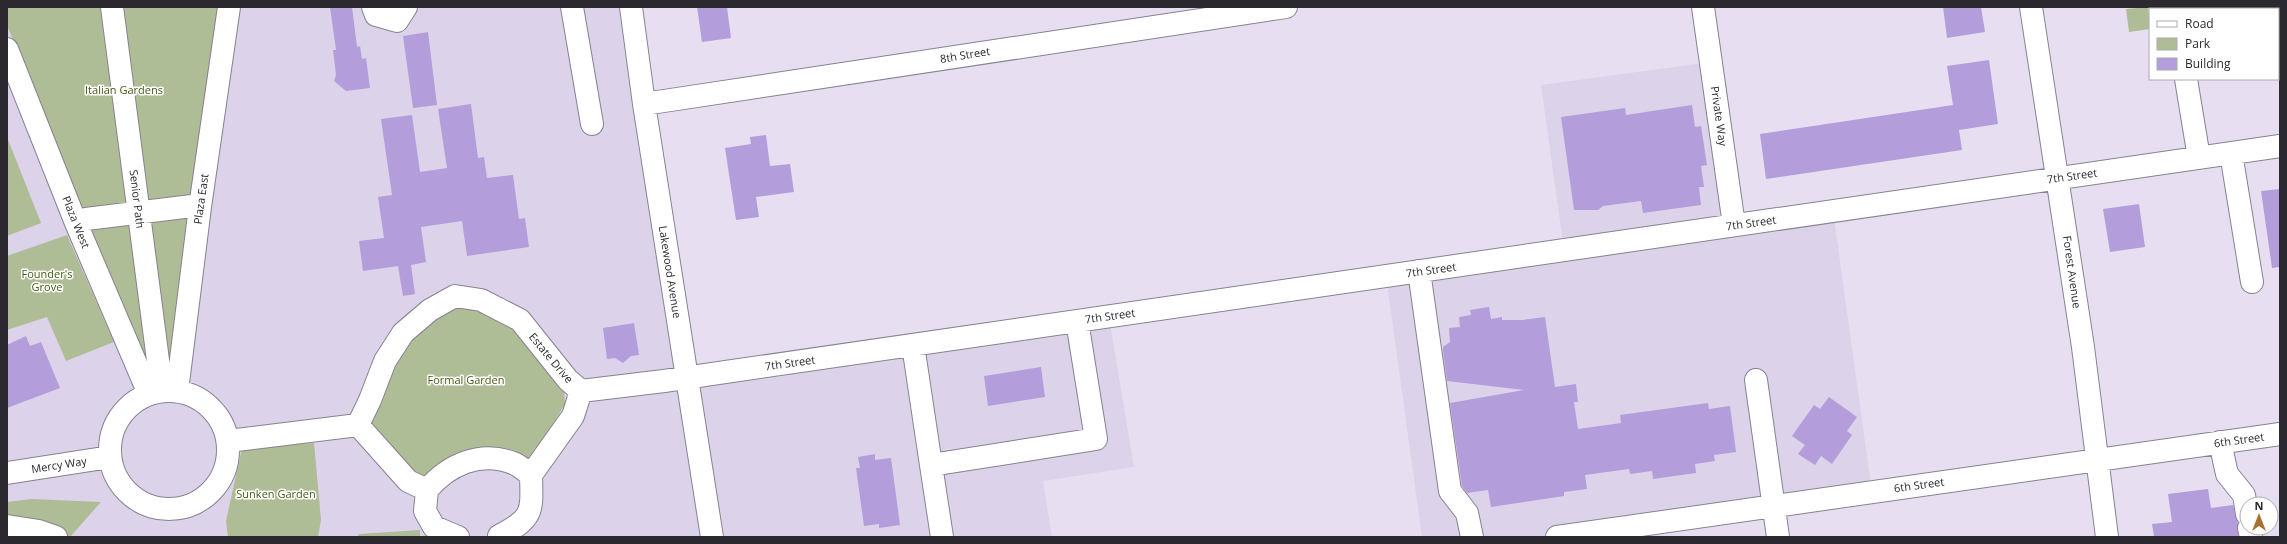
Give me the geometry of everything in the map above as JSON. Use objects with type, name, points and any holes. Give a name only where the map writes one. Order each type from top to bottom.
[{"type":"street","name":"Senior Path","points":[[112,7],[163,392]]},
{"type":"street","name":"Plaza East","points":[[163,392],[200,207],[229,7]]},
{"type":"street","points":[[373,7],[376,15],[397,21],[406,7]]},
{"type":"street","points":[[572,7],[592,124]]},
{"type":"street","name":"Lakewood Avenue","points":[[631,7],[644,104],[712,537]]},
{"type":"street","name":"8th Street","points":[[644,104],[1286,7]]},
{"type":"street","name":"Private Way","points":[[1703,7],[1734,226]]},
{"type":"street","name":"Forest Avenue","points":[[2031,7],[2082,339],[2096,460],[2107,537]]},
{"type":"street","name":"Plaza West","points":[[7,49],[15,89],[76,223],[163,392]]},
{"type":"street","points":[[2186,80],[2199,158]]},
{"type":"street","name":"7th Street","points":[[581,391],[686,378],[2280,146]]},
{"type":"street","points":[[2231,153],[2252,282]]},
{"type":"street","points":[[76,223],[86,219],[138,212],[192,206],[200,207]]},
{"type":"street","points":[[1419,271],[1450,491],[1467,513],[1472,537]]},
{"type":"street","name":"Estate Drive","points":[[358,425],[370,400],[385,361],[403,333],[430,310],[455,296],[480,300],[520,320],[568,380],[581,391],[573,416],[531,475]]},
{"type":"street","points":[[931,465],[1096,440],[1077,321]]},
{"type":"street","points":[[913,345],[942,537]]},
{"type":"street","points":[[1756,380],[1778,537]]},
{"type":"street","points":[[163,392],[195,397],[211,408],[222,423],[228,441],[226,464],[223,475],[214,489],[200,500],[184,507],[167,509],[150,506],[135,498],[122,486],[114,471],[110,457],[111,435],[119,418],[132,403],[163,392]]},
{"type":"street","points":[[228,441],[358,425],[364,429],[381,452],[408,481],[427,490]]},
{"type":"street","name":"6th Street","points":[[1557,537],[2280,434]]},
{"type":"street","points":[[2220,442],[2227,474],[2244,496]]},
{"type":"street","name":"Mercy Way","points":[[7,473],[110,457]]},
{"type":"street","points":[[458,537],[434,527],[425,511],[427,490],[440,475],[458,464],[476,459],[513,463],[531,475],[532,506],[520,525],[499,536]]},
{"type":"street","points":[[7,526],[39,531],[56,537]]},
{"type":"shaded area","points":[[7,7],[634,7],[686,378],[1109,317],[1134,467],[1043,481],[1052,537],[7,537]]},
{"type":"shaded area","points":[[1711,62],[1734,227],[1833,211],[1872,492],[1557,537],[1422,537],[1386,276],[1564,250],[1541,85]]},
{"type":"green space","name":"Italian Gardens","points":[[7,7],[220,7],[172,363],[156,351],[145,366],[7,25]]},
{"type":"green space","points":[[2148,7],[2149,29],[2129,32],[2126,9]]},
{"type":"green space","points":[[7,137],[41,223],[7,236]]},
{"type":"green space","name":"Founder's Grove","points":[[67,235],[114,342],[66,361],[47,317],[7,330],[7,256]]},
{"type":"green space","name":"Formal Garden","points":[[454,307],[478,307],[516,327],[564,389],[565,404],[532,459],[504,451],[445,461],[420,478],[370,428],[368,416],[400,346],[430,317]]},
{"type":"green space","name":"Sunken Garden","points":[[314,443],[321,520],[318,537],[228,537],[226,521],[242,448]]},
{"type":"green space","points":[[32,499],[101,502],[70,537],[7,537],[7,502]]},
{"type":"green space","points":[[420,530],[420,537],[357,537],[359,534]]},
{"type":"building","points":[[330,7],[352,7],[357,47],[360,46],[362,59],[366,58],[370,88],[346,91],[334,81],[336,75],[333,50],[336,50]]},
{"type":"building","points":[[697,7],[727,7],[731,38],[702,42]]},
{"type":"building","points":[[1943,7],[1981,7],[1985,32],[1947,38]]},
{"type":"building","points":[[428,32],[437,105],[413,108],[403,36]]},
{"type":"building","points":[[1989,60],[1998,124],[1959,130],[1962,150],[1766,179],[1760,134],[1953,105],[1947,66]]},
{"type":"building","points":[[471,104],[478,158],[484,157],[487,178],[513,175],[519,219],[525,218],[529,247],[467,256],[462,221],[421,227],[426,262],[411,265],[415,294],[403,296],[398,266],[363,271],[359,241],[384,238],[378,197],[392,195],[381,119],[412,115],[420,172],[447,168],[438,109]]},
{"type":"building","points":[[1692,105],[1695,127],[1701,126],[1707,165],[1701,166],[1704,187],[1699,187],[1701,205],[1643,213],[1641,201],[1603,206],[1598,210],[1574,210],[1561,117],[1625,108],[1626,115]]},
{"type":"building","points":[[766,135],[770,166],[790,164],[794,192],[756,197],[759,217],[736,220],[725,148],[751,144],[750,137]]},
{"type":"building","points":[[2280,189],[2280,267],[2272,268],[2261,191]]},
{"type":"building","points":[[2139,204],[2145,247],[2110,252],[2103,209]]},
{"type":"building","points":[[1489,307],[1491,319],[1502,317],[1502,320],[1523,320],[1545,317],[1555,387],[1576,384],[1578,402],[1574,402],[1578,429],[1621,423],[1620,415],[1708,403],[1709,409],[1730,406],[1736,452],[1714,455],[1715,461],[1695,464],[1696,473],[1653,479],[1652,471],[1630,474],[1629,469],[1585,475],[1587,489],[1564,492],[1564,496],[1491,507],[1488,490],[1467,493],[1462,486],[1450,403],[1524,390],[1447,381],[1443,347],[1450,342],[1449,328],[1460,327],[1459,317],[1471,315],[1470,310]]},
{"type":"building","points":[[634,323],[639,355],[631,356],[623,363],[615,358],[607,359],[603,328]]},
{"type":"building","points":[[26,336],[30,346],[41,342],[60,388],[7,408],[7,345]]},
{"type":"building","points":[[1041,367],[1045,397],[988,406],[984,376]]},
{"type":"building","points":[[1829,397],[1857,417],[1847,431],[1852,435],[1832,464],[1821,456],[1815,465],[1798,454],[1805,445],[1792,436],[1814,405],[1820,409]]},
{"type":"building","points":[[875,454],[875,460],[891,458],[900,525],[879,528],[879,524],[864,526],[856,468],[860,468],[858,457]]},
{"type":"building","points":[[2208,489],[2211,508],[2233,505],[2238,523],[2238,537],[2154,537],[2152,524],[2172,522],[2168,494]]}]
